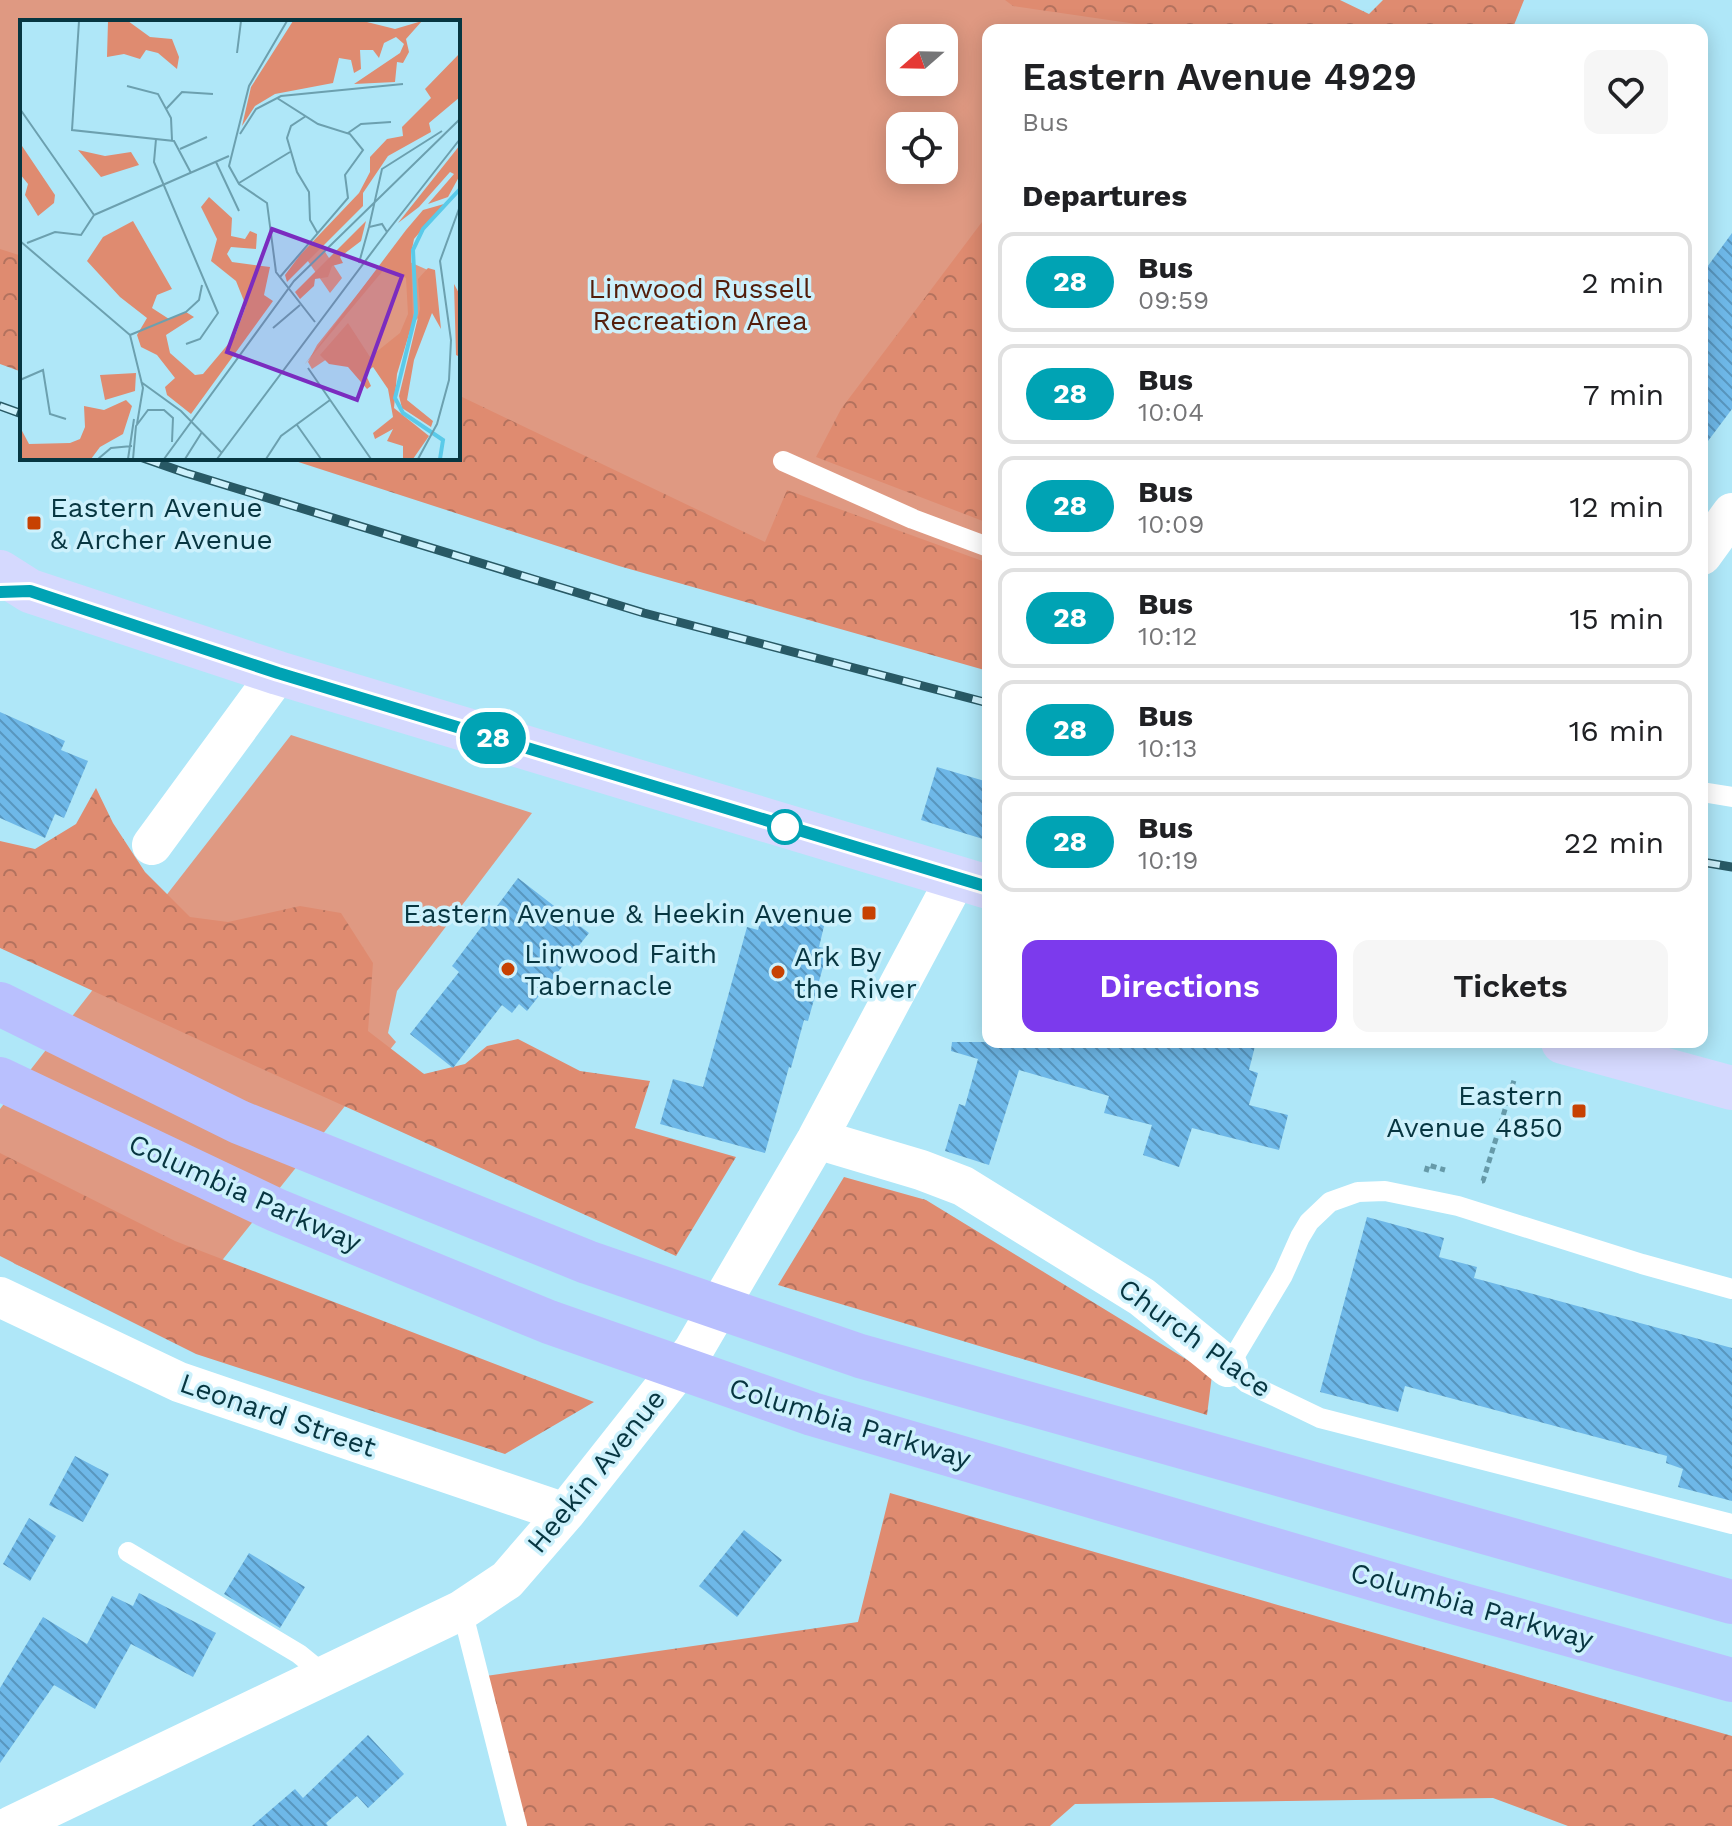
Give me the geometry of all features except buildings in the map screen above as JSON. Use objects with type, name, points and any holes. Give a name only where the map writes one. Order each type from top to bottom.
[{"type":"highway","points":[[0,1004],[239,1122],[587,1262],[860,1356],[1732,1602]]},
{"type":"highway","name":"Columbia Parkway","points":[[0,1079],[276,1210],[549,1322],[812,1414],[1442,1599],[1732,1680]]},
{"type":"main road","points":[[10,585],[278,673],[972,882]]},
{"type":"main road","points":[[1585,1048],[1732,1088]]},
{"type":"street","points":[[1708,547],[1732,513]]},
{"type":"street","points":[[152,845],[278,673]]},
{"type":"street","name":"Heekin Avenue","points":[[11,1826],[462,1610],[507,1580],[565,1513],[693,1351],[972,882]]},
{"type":"street","name":"Church Place","points":[[817,1139],[963,1186],[1142,1297],[1228,1367]]},
{"type":"street","name":"Leonard Street","points":[[0,1297],[179,1382],[565,1513]]},
{"type":"lane","points":[[783,461],[913,519],[982,545]]},
{"type":"lane","points":[[1708,793],[1732,797]]},
{"type":"lane","points":[[1228,1367],[1283,1275],[1309,1222],[1330,1202],[1358,1192],[1385,1191],[1458,1206],[1732,1289]]},
{"type":"lane","name":"Church Place","points":[[1228,1367],[1247,1383],[1320,1418],[1732,1524]]},
{"type":"lane","points":[[128,1552],[299,1654],[326,1676]]},
{"type":"lane","points":[[462,1610],[517,1826]]},
{"type":"path","points":[[1470,1177],[1483,1181],[1515,1077]]},
{"type":"path","points":[[1428,1165],[1456,1173]]},
{"type":"green space","name":"Linwood Russell Recreation Area","points":[[0,0],[1206,0],[1245,24],[982,24],[982,638],[460,459],[460,20],[20,20],[20,331],[0,324]]},
{"type":"green space","points":[[1005,0],[1340,0],[1369,14],[1383,0],[1524,0],[1514,24],[1136,24],[1013,6]]},
{"type":"green space","points":[[982,222],[982,521],[816,457],[841,409]]},
{"type":"green space","points":[[0,249],[20,255],[20,371],[0,364]]},
{"type":"green space","points":[[460,396],[765,542],[787,490],[982,561],[982,669],[619,566],[292,460],[460,460]]},
{"type":"green space","points":[[291,735],[532,813],[397,991],[388,1033],[396,1042],[165,1332],[15,1264],[0,1252],[0,1109]]},
{"type":"green space","points":[[96,788],[113,823],[145,872],[190,917],[228,922],[300,906],[341,913],[373,963],[368,1031],[424,1074],[465,1064],[487,1046],[518,1039],[580,1071],[650,1081],[635,1128],[736,1157],[676,1256],[0,948],[0,841],[35,849],[76,824]]},
{"type":"green space","points":[[0,1153],[175,1241],[594,1402],[505,1454],[196,1354],[0,1256]]},
{"type":"green space","points":[[844,1177],[926,1200],[1212,1375],[1207,1415],[778,1285]]},
{"type":"green space","points":[[890,1493],[1732,1736],[1732,1826],[1568,1826],[1493,1798],[1075,1804],[1050,1826],[517,1826],[479,1677],[858,1622]]},
{"type":"railway","points":[[0,406],[20,413]]},
{"type":"railway","points":[[149,460],[644,613],[982,701]]},
{"type":"railway","points":[[1708,863],[1732,867]]},
{"type":"bus line","name":"28","points":[[0,592],[30,591],[278,673],[982,885]]},
{"type":"place","name":"Eastern Avenue & Archer Avenue","points":[[34,523]]},
{"type":"place","name":"Eastern Avenue & Heekin Avenue","points":[[869,913]]},
{"type":"place","name":"Linwood Faith Tabernacle","points":[[508,969]]},
{"type":"place","name":"Ark By the River","points":[[778,972]]},
{"type":"place","name":"Eastern Avenue 4850","points":[[1579,1111]]}]
